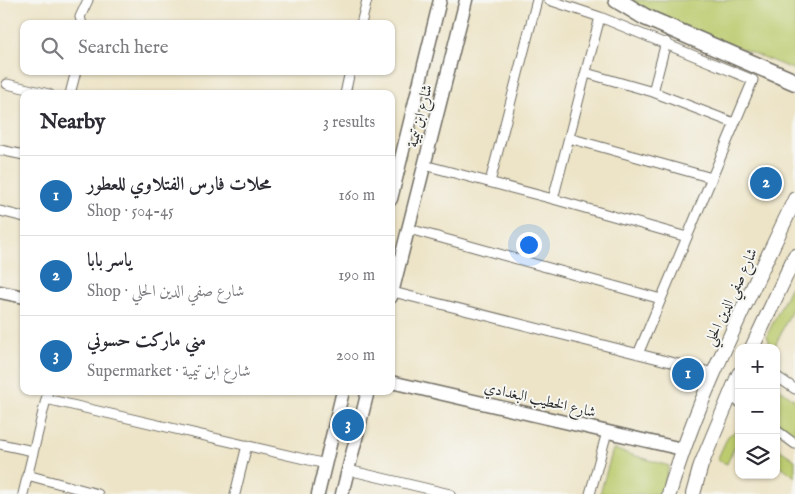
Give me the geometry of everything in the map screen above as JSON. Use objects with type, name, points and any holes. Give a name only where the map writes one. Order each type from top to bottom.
[{"type":"highway","points":[[617,0],[645,17],[795,82]]},
{"type":"highway","points":[[771,73],[795,86]]},
{"type":"main road","name":"شارع صفي الدين الحلي","points":[[669,494],[682,449],[714,373],[795,199]]},
{"type":"main road","points":[[754,344],[795,256]]},
{"type":"main road","points":[[693,494],[701,465],[734,399]]},
{"type":"street","points":[[81,20],[80,17],[88,0]]},
{"type":"street","points":[[362,20],[367,0]]},
{"type":"street","name":"شارع ابن تيمية","points":[[395,183],[440,0]]},
{"type":"street","name":"شارع ابن تيمية","points":[[395,282],[466,0]]},
{"type":"street","points":[[490,182],[537,0]]},
{"type":"street","points":[[549,0],[666,42],[753,80],[638,354]]},
{"type":"street","points":[[553,199],[600,17]]},
{"type":"street","points":[[653,92],[666,42]]},
{"type":"street","points":[[586,72],[653,92],[734,123]]},
{"type":"street","points":[[71,90],[75,75]]},
{"type":"street","points":[[346,90],[349,75]]},
{"type":"street","points":[[7,84],[32,90]]},
{"type":"street","points":[[569,138],[712,178]]},
{"type":"street","points":[[0,150],[20,155]]},
{"type":"street","points":[[424,165],[687,237]]},
{"type":"street","points":[[0,211],[20,215]]},
{"type":"street","points":[[408,228],[661,299]]},
{"type":"street","points":[[0,292],[20,296]]},
{"type":"street","points":[[395,296],[714,373]]},
{"type":"street","points":[[780,379],[795,389]]},
{"type":"street","name":"شارع الخطيب البغدادي","points":[[395,383],[682,449]]},
{"type":"street","points":[[23,494],[47,395],[326,464]]},
{"type":"street","points":[[318,494],[342,395]]},
{"type":"street","points":[[342,494],[367,395]]},
{"type":"street","points":[[590,494],[607,432]]},
{"type":"street","points":[[780,433],[795,444]]},
{"type":"street","points":[[332,438],[355,444]]},
{"type":"street","points":[[0,444],[33,451]]},
{"type":"street","points":[[235,494],[247,445]]},
{"type":"street","points":[[348,470],[429,492],[450,494]]},
{"type":"street","points":[[27,475],[98,494]]},
{"type":"green space","points":[[628,0],[795,0],[795,70],[654,14]]},
{"type":"green space","points":[[795,278],[795,303],[776,344],[770,344],[767,335]]},
{"type":"green space","points":[[780,389],[795,400],[795,437],[780,426]]},
{"type":"green space","points":[[735,432],[735,447],[727,464],[717,460],[728,436]]},
{"type":"green space","points":[[613,449],[669,466],[661,494],[600,494]]},
{"type":"green space","points":[[780,450],[795,460],[795,477],[780,465]]},
{"type":"place","name":"ياسر بابا","points":[[766,183]]},
{"type":"place","name":"محلات فارس الفتلاوي للعطور","points":[[688,374]]},
{"type":"place","name":"مني ماركت حسوني","points":[[348,425]]}]
